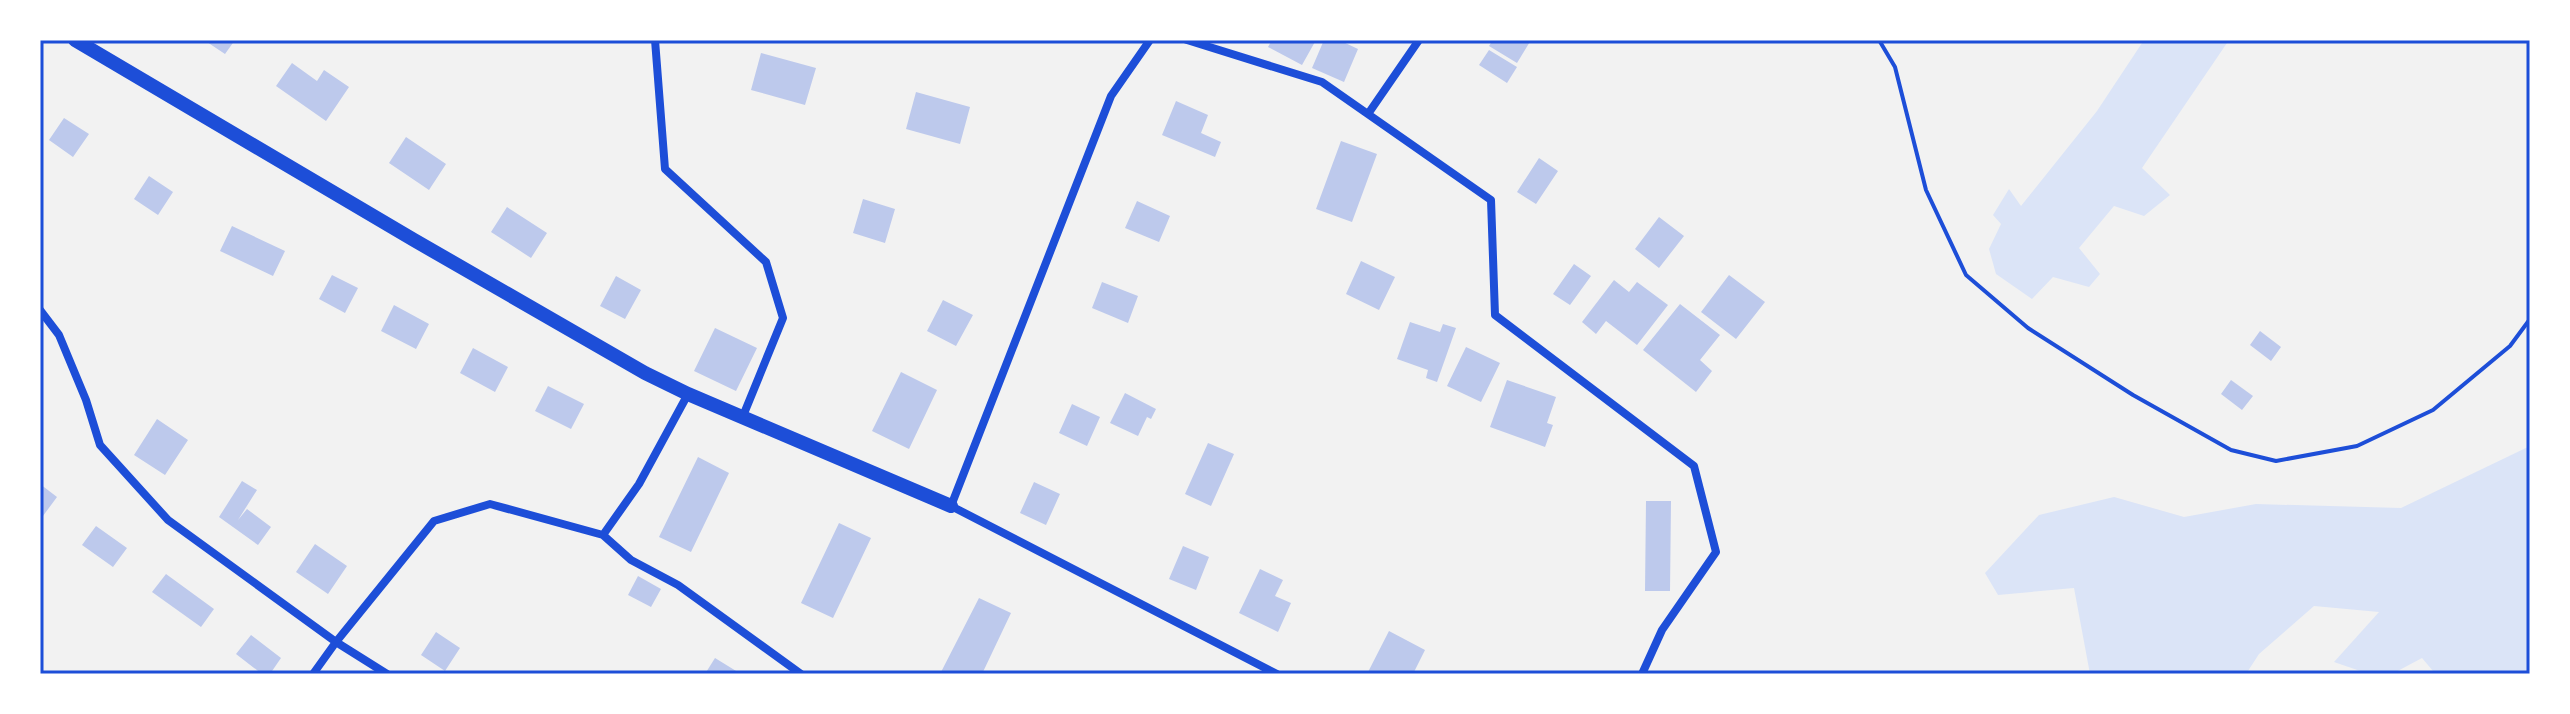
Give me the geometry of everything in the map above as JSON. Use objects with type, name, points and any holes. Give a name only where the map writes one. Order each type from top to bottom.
[{"type":"street","points":[[75,40],[645,373],[951,506],[1277,674]]},
{"type":"street","points":[[655,40],[665,169],[766,262],[783,318],[743,416]]},
{"type":"street","points":[[951,506],[1111,96],[1150,40]]},
{"type":"street","points":[[1187,40],[1322,82],[1491,200],[1495,315],[1694,466],[1716,552],[1662,630],[1642,674]]},
{"type":"street","points":[[1368,114],[1419,40]]},
{"type":"street","points":[[40,310],[59,335],[86,400],[100,445],[168,520],[336,642],[387,674]]},
{"type":"street","points":[[603,535],[639,484],[688,394]]},
{"type":"street","points":[[313,674],[434,521],[490,504],[603,535],[631,560],[678,585],[801,674]]},
{"type":"path","points":[[1879,40],[1895,67],[1926,190],[1966,275],[2028,328],[2133,395],[2231,450],[2276,461],[2357,446],[2433,410],[2510,346],[2530,319]]},
{"type":"shaded area","points":[[2144,40],[2229,40],[2142,168],[2170,195],[2144,216],[2114,206],[2079,248],[2100,274],[2089,287],[2053,277],[2032,299],[1996,274],[1989,249],[2001,224],[1993,215],[2009,189],[2021,206],[2097,111]]},
{"type":"shaded area","points":[[2530,446],[2530,674],[2431,674],[2433,671],[2422,658],[2392,674],[2369,674],[2334,662],[2379,612],[2314,606],[2259,654],[2246,674],[2090,674],[2074,588],[1998,595],[1985,573],[2039,515],[2114,497],[2184,517],[2256,504],[2401,508]]},
{"type":"building","points":[[204,40],[235,40],[225,54]]},
{"type":"building","points":[[1272,40],[1316,40],[1302,65],[1268,47]]},
{"type":"building","points":[[1324,40],[1339,40],[1358,49],[1344,82],[1312,68]]},
{"type":"building","points":[[1493,40],[1531,40],[1517,63],[1489,46]]},
{"type":"building","points":[[1489,50],[1517,67],[1507,83],[1479,65]]},
{"type":"building","points":[[761,53],[816,68],[805,105],[751,90]]},
{"type":"building","points":[[292,63],[317,81],[324,70],[349,87],[326,121],[276,86]]},
{"type":"building","points":[[916,92],[970,107],[960,144],[906,129]]},
{"type":"building","points":[[1176,101],[1208,115],[1201,133],[1221,142],[1215,157],[1162,135]]},
{"type":"building","points":[[64,118],[89,134],[73,157],[49,140]]},
{"type":"building","points":[[406,137],[446,164],[429,190],[389,163]]},
{"type":"building","points":[[1341,141],[1377,154],[1352,222],[1316,209]]},
{"type":"building","points":[[1539,158],[1558,171],[1536,204],[1517,192]]},
{"type":"building","points":[[149,176],[173,192],[158,215],[134,199]]},
{"type":"building","points":[[863,199],[895,209],[885,243],[853,233]]},
{"type":"building","points":[[1137,201],[1170,216],[1159,242],[1125,228]]},
{"type":"building","points":[[507,207],[547,233],[531,258],[491,232]]},
{"type":"building","points":[[1659,217],[1684,236],[1659,268],[1635,249]]},
{"type":"building","points":[[232,226],[285,251],[273,276],[220,251]]},
{"type":"building","points":[[1361,261],[1395,277],[1379,310],[1346,294]]},
{"type":"building","points":[[1574,264],[1591,276],[1570,305],[1553,294]]},
{"type":"building","points":[[332,275],[358,288],[345,313],[319,299]]},
{"type":"building","points":[[1729,275],[1765,302],[1736,339],[1701,312]]},
{"type":"building","points":[[616,276],[641,290],[625,319],[600,306]]},
{"type":"building","points":[[1614,280],[1629,292],[1637,282],[1668,305],[1637,345],[1606,321],[1596,334],[1582,322]]},
{"type":"building","points":[[1102,282],[1138,296],[1128,323],[1092,308]]},
{"type":"building","points":[[943,300],[973,315],[956,346],[927,331]]},
{"type":"building","points":[[1680,304],[1720,335],[1700,360],[1712,371],[1696,392],[1643,350]]},
{"type":"building","points":[[394,305],[429,324],[416,349],[381,331]]},
{"type":"building","points":[[1410,322],[1440,332],[1443,324],[1456,328],[1437,382],[1426,378],[1428,370],[1397,359]]},
{"type":"building","points":[[715,328],[757,348],[736,391],[694,371]]},
{"type":"building","points":[[2260,331],[2281,347],[2271,361],[2250,345]]},
{"type":"building","points":[[1466,347],[1500,363],[1481,402],[1447,386]]},
{"type":"building","points":[[473,348],[508,367],[495,392],[460,373]]},
{"type":"building","points":[[901,372],[937,390],[909,449],[872,431]]},
{"type":"building","points":[[1507,380],[1556,397],[1547,423],[1553,425],[1545,447],[1490,427]]},
{"type":"building","points":[[2231,380],[2253,396],[2242,410],[2221,394]]},
{"type":"building","points":[[548,386],[584,404],[571,429],[535,411]]},
{"type":"building","points":[[1125,393],[1156,409],[1151,419],[1147,417],[1138,436],[1110,423]]},
{"type":"building","points":[[1072,404],[1100,417],[1087,446],[1059,433]]},
{"type":"building","points":[[157,419],[188,440],[165,475],[134,455]]},
{"type":"building","points":[[1208,443],[1234,454],[1211,506],[1185,494]]},
{"type":"building","points":[[698,457],[729,473],[691,552],[659,537]]},
{"type":"building","points":[[242,481],[257,490],[238,520],[247,509],[271,527],[258,545],[219,517]]},
{"type":"building","points":[[1034,482],[1060,494],[1046,525],[1020,513]]},
{"type":"building","points":[[40,484],[57,497],[40,520]]},
{"type":"building","points":[[1646,501],[1671,501],[1670,591],[1645,591]]},
{"type":"building","points":[[839,523],[871,538],[833,618],[801,603]]},
{"type":"building","points":[[96,526],[127,548],[113,567],[82,545]]},
{"type":"building","points":[[315,544],[347,566],[328,594],[296,572]]},
{"type":"building","points":[[1183,546],[1209,557],[1196,590],[1169,579]]},
{"type":"building","points":[[1260,569],[1283,580],[1275,596],[1291,603],[1278,632],[1239,613]]},
{"type":"building","points":[[166,574],[214,609],[201,627],[152,592]]},
{"type":"building","points":[[638,576],[661,589],[651,607],[628,595]]},
{"type":"building","points":[[979,598],[1011,613],[982,674],[940,674]]},
{"type":"building","points":[[1389,631],[1425,650],[1413,674],[1367,674]]},
{"type":"building","points":[[436,632],[460,648],[445,671],[421,655]]},
{"type":"building","points":[[251,635],[281,658],[270,674],[262,674],[236,654]]},
{"type":"building","points":[[715,658],[741,674],[705,674]]}]
